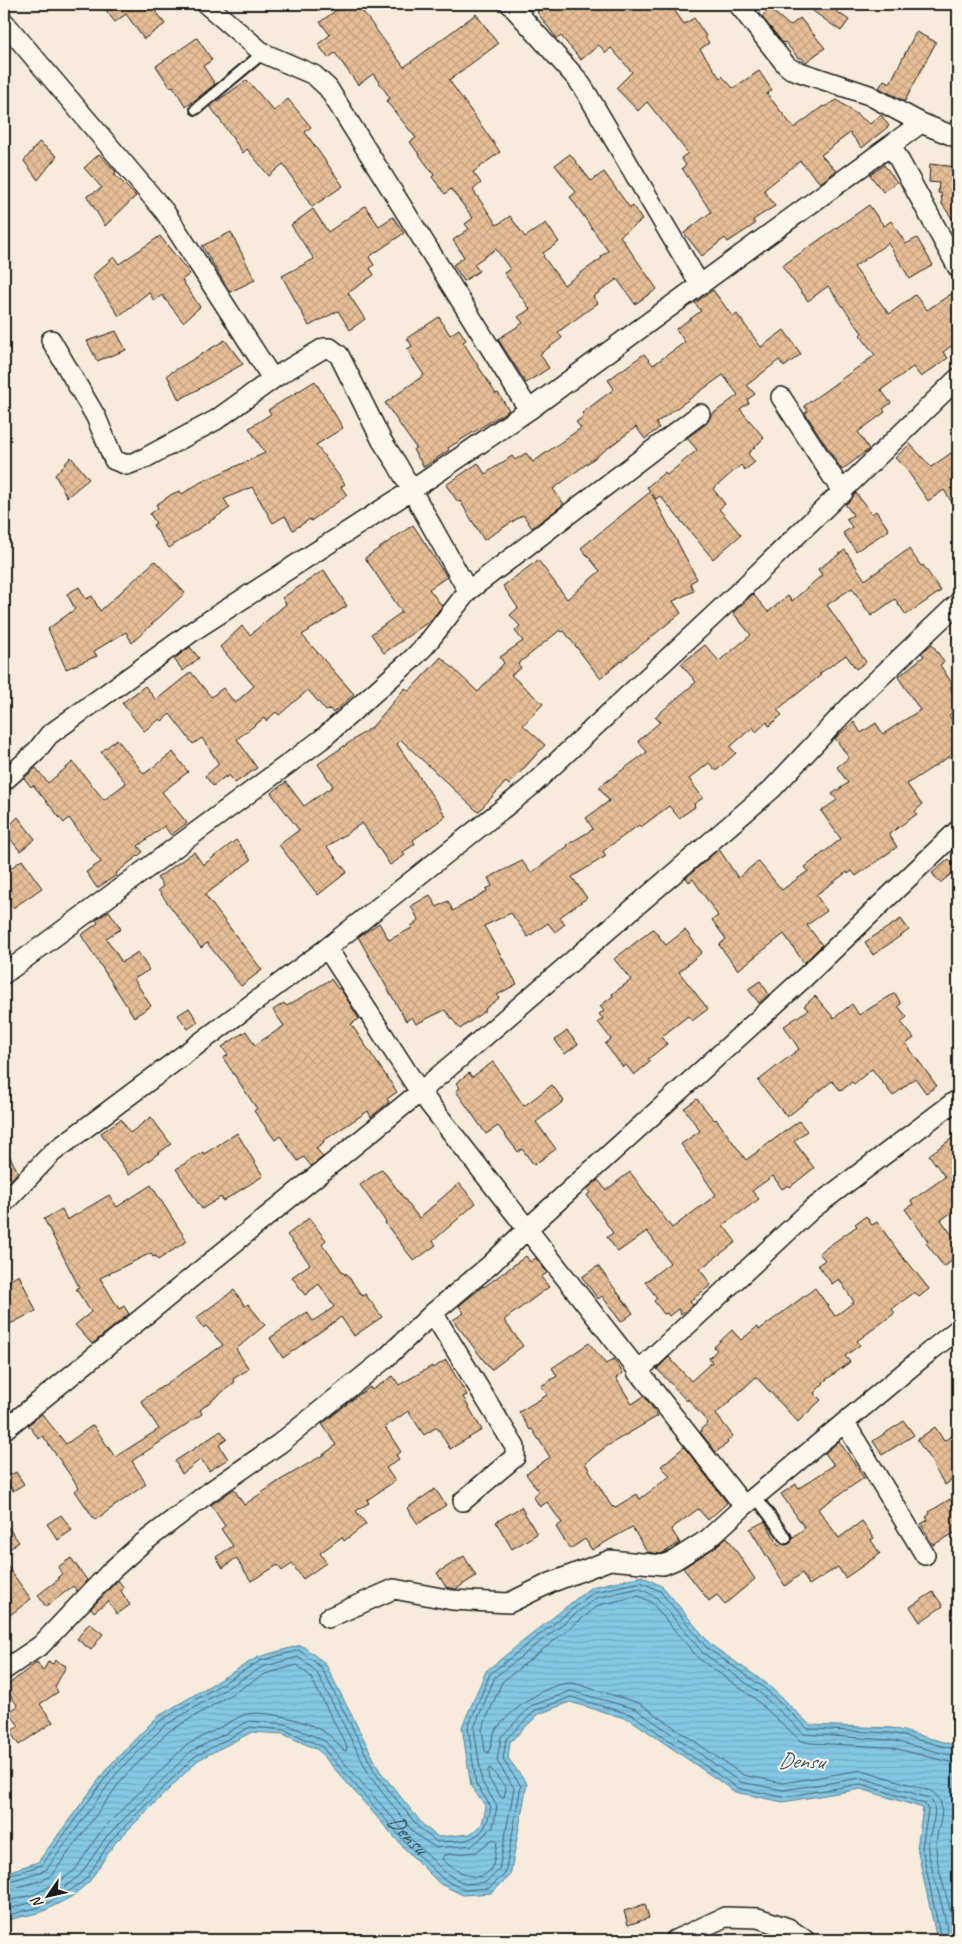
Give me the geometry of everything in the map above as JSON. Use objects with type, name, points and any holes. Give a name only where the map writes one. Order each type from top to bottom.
[{"type":"street","points":[[206,4],[263,53],[314,74],[328,88],[529,410]]},
{"type":"street","points":[[510,4],[578,80],[700,285]]},
{"type":"street","points":[[738,4],[791,69],[869,95],[921,122],[958,138]]},
{"type":"street","points":[[4,22],[165,212],[266,369],[270,374],[277,376]]},
{"type":"street","points":[[4,781],[35,753],[49,735],[196,629],[412,490],[529,410],[921,122]]},
{"type":"street","points":[[891,145],[958,268]]},
{"type":"street","points":[[51,340],[96,417],[114,460],[127,465],[145,458],[216,420],[277,376],[324,348],[330,348],[339,355],[382,441],[412,490],[468,591]]},
{"type":"street","points":[[4,1204],[52,1153],[327,948],[529,788],[843,492],[958,378]]},
{"type":"street","points":[[781,397],[843,492]]},
{"type":"street","points":[[4,974],[322,739],[425,646],[468,591],[700,414]]},
{"type":"street","points":[[4,1430],[420,1092],[772,789],[853,703],[958,602]]},
{"type":"street","points":[[4,1670],[41,1645],[112,1570],[139,1546],[208,1493],[279,1444],[386,1358],[433,1313],[490,1265],[527,1229],[805,977],[958,830]]},
{"type":"street","points":[[327,948],[420,1092],[638,1372],[750,1501]]},
{"type":"street","points":[[638,1372],[811,1210],[954,1102]]},
{"type":"street","points":[[433,1313],[515,1447],[515,1457],[463,1502]]},
{"type":"street","points":[[328,1618],[394,1589],[452,1600],[510,1603],[550,1583],[610,1560],[663,1565],[675,1560],[708,1539],[750,1501],[929,1352],[954,1341]]},
{"type":"street","points":[[845,1423],[924,1555]]},
{"type":"street","points":[[675,1940],[725,1918],[758,1918],[788,1928],[805,1940]]},
{"type":"lane","points":[[196,109],[263,53]]},
{"type":"lane","points":[[750,1501],[786,1538]]},
{"type":"water","name":"Densu","points":[[642,1576],[663,1587],[711,1645],[766,1683],[810,1725],[892,1728],[958,1746],[958,1940],[937,1940],[917,1848],[923,1808],[861,1789],[783,1802],[735,1792],[631,1720],[570,1702],[539,1714],[510,1742],[508,1758],[527,1784],[510,1876],[491,1893],[463,1895],[440,1884],[404,1848],[318,1750],[283,1734],[252,1732],[198,1760],[115,1843],[89,1882],[71,1897],[42,1912],[4,1921],[4,1873],[38,1862],[109,1766],[157,1717],[258,1657],[301,1645],[325,1663],[380,1771],[424,1826],[438,1837],[470,1834],[482,1824],[486,1807],[471,1786],[462,1727],[486,1671],[591,1587]]},
{"type":"building","points":[[101,4],[151,4],[165,24],[144,39],[126,14],[115,22]]},
{"type":"building","points":[[345,4],[357,4],[404,67],[476,14],[498,44],[449,80],[500,152],[473,172],[481,183],[473,190],[497,225],[510,216],[525,237],[546,223],[559,242],[543,253],[543,256],[564,285],[602,258],[601,256],[608,251],[570,197],[576,192],[555,165],[570,154],[591,181],[604,172],[630,208],[633,206],[642,220],[620,236],[657,289],[635,304],[617,279],[593,297],[598,303],[558,332],[562,338],[540,354],[549,368],[526,383],[498,339],[523,323],[518,317],[530,309],[504,273],[510,269],[496,249],[474,264],[479,271],[464,281],[453,265],[464,257],[453,240],[469,229],[465,224],[473,218],[451,189],[445,194],[432,177],[434,175],[410,142],[416,138],[386,101],[390,98],[373,74],[358,85],[335,53],[328,58],[318,44],[330,35],[320,22]]},
{"type":"building","points":[[547,4],[616,4],[622,10],[631,4],[670,4],[684,24],[694,18],[709,43],[700,49],[720,78],[722,76],[733,88],[759,71],[772,90],[767,94],[794,128],[823,106],[837,100],[870,124],[881,115],[889,126],[862,148],[850,133],[821,155],[836,171],[820,183],[800,161],[764,190],[775,206],[753,220],[755,224],[728,242],[725,238],[702,256],[684,233],[711,212],[682,168],[686,165],[681,158],[688,153],[647,102],[638,111],[616,88],[632,72],[611,48],[606,53],[599,45],[581,60],[561,36],[557,39],[537,12]]},
{"type":"building","points":[[803,4],[826,4],[849,20],[841,31]]},
{"type":"building","points":[[769,8],[790,26],[800,18],[825,48],[806,62],[800,57],[799,59],[762,17]]},
{"type":"building","points":[[916,32],[936,42],[905,101],[879,88],[884,80],[890,83]]},
{"type":"building","points":[[197,38],[212,60],[203,66],[215,84],[186,107],[173,86],[170,87],[156,66]]},
{"type":"building","points":[[247,80],[274,111],[288,99],[311,127],[305,132],[343,186],[312,207],[283,164],[269,176],[247,149],[243,153],[210,106]]},
{"type":"building","points":[[39,142],[57,156],[38,180],[24,161]]},
{"type":"building","points":[[99,154],[116,172],[114,174],[136,196],[105,226],[87,196],[102,188],[84,168]]},
{"type":"building","points":[[930,164],[958,167],[958,227],[942,204],[941,193],[938,193],[939,183],[929,182]]},
{"type":"building","points":[[884,165],[897,182],[883,192],[870,175]]},
{"type":"building","points":[[869,205],[884,226],[891,221],[906,244],[917,238],[933,265],[910,279],[888,243],[854,267],[889,314],[915,295],[927,310],[951,294],[958,305],[958,341],[943,352],[948,358],[921,377],[913,367],[881,390],[891,403],[883,409],[885,412],[858,432],[869,449],[842,470],[805,413],[808,411],[804,406],[875,355],[860,335],[862,333],[828,286],[808,301],[782,266]]},
{"type":"building","points":[[365,206],[379,226],[393,217],[404,233],[369,257],[374,265],[370,268],[374,275],[348,293],[365,319],[350,330],[338,311],[309,326],[282,276],[314,259],[291,225],[313,209],[328,232]]},
{"type":"building","points":[[231,232],[255,280],[230,292],[202,246]]},
{"type":"building","points":[[160,236],[190,274],[182,280],[200,307],[183,322],[162,295],[154,301],[149,292],[119,316],[92,276],[114,257],[119,264]]},
{"type":"building","points":[[713,290],[733,317],[737,314],[761,347],[784,330],[801,354],[784,367],[779,360],[747,385],[755,394],[747,400],[749,403],[740,409],[764,438],[748,454],[755,462],[745,470],[741,465],[713,489],[725,504],[719,509],[741,535],[713,559],[660,496],[656,499],[652,494],[697,579],[690,583],[694,591],[673,601],[681,613],[600,678],[564,631],[560,630],[518,664],[521,668],[511,675],[543,704],[523,725],[545,745],[509,785],[506,782],[478,812],[401,740],[397,744],[446,816],[413,840],[415,844],[403,852],[405,855],[390,865],[362,823],[327,847],[347,872],[318,895],[279,845],[299,830],[271,793],[286,782],[304,806],[333,786],[318,764],[372,727],[405,688],[409,691],[441,657],[478,692],[504,663],[500,657],[523,641],[515,631],[520,626],[510,615],[518,608],[503,586],[538,560],[567,599],[600,571],[581,548],[650,492],[647,487],[665,472],[667,475],[697,450],[687,438],[707,423],[711,415],[738,395],[723,375],[656,423],[659,428],[645,439],[636,427],[553,489],[564,504],[532,528],[523,515],[484,540],[460,501],[458,502],[446,485],[478,463],[485,474],[512,456],[515,460],[526,453],[533,462],[581,428],[576,422],[584,416],[582,413],[614,389],[608,380],[644,354],[653,365],[685,342],[676,329],[701,311],[695,303]]},
{"type":"building","points":[[439,317],[450,335],[459,329],[466,340],[463,342],[496,394],[498,393],[509,410],[448,448],[449,450],[424,467],[413,450],[416,448],[385,403],[424,375],[407,349],[412,346],[407,338]]},
{"type":"building","points":[[116,331],[126,350],[97,361],[87,341]]},
{"type":"building","points":[[225,340],[243,364],[179,400],[167,375]]},
{"type":"building","points":[[315,381],[343,428],[316,445],[345,484],[341,487],[347,495],[311,521],[310,519],[293,530],[285,516],[273,523],[252,487],[224,499],[230,508],[169,548],[153,525],[156,523],[150,514],[158,508],[156,505],[172,494],[180,491],[182,494],[201,482],[265,453],[249,428],[271,414],[268,410]]},
{"type":"building","points":[[910,444],[931,467],[951,453],[958,463],[958,512],[944,490],[928,501],[907,470],[895,458]]},
{"type":"building","points":[[71,457],[89,479],[67,497],[55,475]]},
{"type":"building","points":[[856,493],[872,514],[876,511],[889,530],[856,551],[843,533],[852,527],[846,519],[853,515],[845,504]]},
{"type":"building","points":[[413,525],[447,577],[429,589],[442,606],[431,620],[384,653],[371,634],[402,612],[365,558]]},
{"type":"building","points":[[909,549],[941,591],[906,615],[895,599],[871,616],[852,588],[827,605],[866,662],[856,669],[846,655],[819,674],[821,675],[777,710],[782,715],[769,726],[767,722],[756,732],[753,727],[730,747],[736,753],[716,771],[709,763],[689,779],[703,798],[694,804],[695,807],[679,818],[669,806],[641,827],[639,825],[603,851],[606,856],[572,877],[587,898],[560,917],[565,924],[555,932],[548,923],[528,937],[511,913],[484,926],[517,984],[497,995],[499,998],[486,1010],[460,1029],[445,1010],[416,1024],[412,1017],[406,1021],[358,937],[379,923],[389,940],[412,928],[411,926],[419,921],[411,906],[430,895],[437,907],[448,901],[453,911],[487,891],[486,889],[492,886],[488,878],[522,861],[531,873],[567,845],[593,829],[586,818],[609,801],[599,787],[647,752],[638,741],[660,722],[655,717],[696,682],[681,664],[705,645],[719,661],[751,635],[733,613],[753,594],[768,612],[788,596],[792,601],[822,575],[818,569],[845,550],[865,580]]},
{"type":"building","points":[[155,561],[185,593],[132,643],[126,632],[94,651],[97,656],[66,669],[48,629],[75,609],[67,594],[79,587],[86,599],[92,596],[100,611]]},
{"type":"building","points":[[324,570],[347,606],[302,635],[354,694],[333,713],[330,709],[326,711],[308,690],[279,715],[276,712],[266,721],[264,718],[237,739],[257,768],[235,783],[229,775],[213,786],[205,776],[219,764],[202,738],[193,744],[170,714],[144,731],[122,703],[145,686],[156,700],[191,672],[211,697],[223,688],[235,703],[254,686],[220,647],[242,626],[250,635],[286,604],[282,598]]},
{"type":"building","points":[[932,644],[944,662],[940,665],[953,685],[950,687],[958,700],[958,708],[949,715],[958,729],[958,769],[950,756],[907,784],[922,805],[915,811],[917,814],[889,834],[897,847],[856,876],[852,871],[848,874],[847,872],[816,895],[827,911],[807,925],[822,945],[804,963],[784,934],[738,970],[719,945],[726,939],[712,920],[718,916],[693,879],[689,882],[686,878],[719,849],[738,878],[758,861],[782,890],[808,871],[805,867],[841,839],[821,811],[837,800],[832,794],[848,783],[837,767],[849,758],[835,738],[854,722],[861,733],[876,723],[883,734],[920,710],[898,677],[924,656],[921,653]]},
{"type":"building","points":[[190,647],[199,658],[183,671],[174,659]]},
{"type":"building","points":[[117,739],[144,774],[173,752],[188,772],[162,792],[187,823],[171,835],[164,826],[138,846],[143,852],[116,873],[117,875],[97,888],[86,872],[101,862],[69,818],[64,823],[33,785],[31,787],[24,778],[36,768],[48,783],[73,762],[104,800],[126,783],[101,752]]},
{"type":"building","points":[[18,817],[35,839],[20,851],[4,831]]},
{"type":"building","points":[[236,840],[251,860],[205,895],[262,970],[241,986],[207,943],[201,948],[158,890],[163,886],[157,878],[194,852],[203,865]]},
{"type":"building","points":[[949,859],[957,869],[940,883],[932,873]]},
{"type":"building","points":[[22,860],[42,888],[13,908],[4,896],[4,873]]},
{"type":"building","points":[[109,911],[121,929],[106,938],[122,962],[138,952],[149,970],[134,979],[151,1006],[134,1017],[81,935],[98,923],[96,920]]},
{"type":"building","points":[[901,919],[909,930],[873,955],[865,942]]},
{"type":"building","points":[[653,929],[666,945],[685,930],[702,952],[679,972],[708,1009],[692,1021],[688,1016],[661,1037],[667,1044],[648,1059],[650,1062],[634,1075],[626,1065],[623,1067],[605,1044],[611,1039],[598,1022],[603,1019],[599,1014],[604,1011],[600,1006],[631,980],[614,959]]},
{"type":"building","points":[[331,979],[338,989],[340,988],[359,1019],[351,1024],[397,1092],[387,1099],[389,1102],[371,1117],[368,1111],[323,1141],[316,1148],[323,1157],[311,1166],[304,1157],[298,1161],[280,1136],[275,1140],[254,1111],[257,1109],[223,1058],[228,1055],[222,1047],[246,1031],[255,1045],[284,1026],[273,1010],[284,1003],[287,1006]]},
{"type":"building","points":[[760,981],[769,994],[759,1003],[748,989]]},
{"type":"building","points":[[895,993],[901,1004],[898,1006],[907,1017],[901,1022],[914,1038],[906,1044],[937,1086],[926,1093],[915,1078],[893,1096],[872,1069],[854,1084],[852,1082],[841,1091],[832,1081],[787,1117],[758,1081],[799,1049],[784,1026],[808,1010],[804,1006],[815,996],[834,1018],[852,1004],[859,1015]]},
{"type":"building","points":[[189,1008],[198,1022],[188,1029],[178,1015]]},
{"type":"building","points":[[567,1031],[578,1044],[565,1054],[555,1040]]},
{"type":"building","points":[[493,1062],[524,1106],[552,1085],[564,1101],[536,1122],[556,1149],[534,1165],[522,1149],[518,1152],[498,1126],[486,1134],[456,1091],[460,1088],[456,1083],[469,1073],[472,1077]]},
{"type":"building","points":[[697,1099],[714,1120],[716,1119],[746,1160],[799,1121],[807,1131],[794,1141],[814,1168],[790,1187],[788,1185],[782,1189],[773,1176],[752,1191],[759,1199],[723,1225],[736,1242],[700,1269],[711,1285],[690,1301],[693,1305],[681,1314],[678,1309],[669,1316],[667,1313],[664,1314],[654,1301],[657,1298],[645,1282],[670,1263],[647,1231],[618,1252],[607,1237],[613,1233],[587,1195],[590,1193],[587,1189],[598,1180],[606,1190],[630,1172],[672,1228],[716,1195],[681,1144],[700,1131],[684,1108]]},
{"type":"building","points":[[151,1117],[171,1144],[129,1175],[101,1133],[121,1119],[130,1133]]},
{"type":"building","points":[[237,1133],[263,1176],[223,1201],[221,1197],[202,1209],[176,1169]]},
{"type":"building","points":[[958,1134],[958,1208],[941,1220],[958,1243],[958,1256],[944,1267],[926,1243],[928,1241],[905,1209],[913,1204],[911,1201],[945,1177],[929,1155]]},
{"type":"building","points":[[4,1146],[18,1172],[4,1187]]},
{"type":"building","points":[[382,1169],[419,1218],[459,1183],[476,1203],[433,1241],[436,1245],[414,1261],[385,1223],[360,1185]]},
{"type":"building","points":[[151,1185],[187,1241],[158,1260],[151,1253],[100,1278],[119,1309],[124,1306],[129,1314],[92,1344],[75,1325],[91,1312],[76,1289],[79,1287],[44,1219],[62,1209],[67,1220],[109,1195],[117,1207]]},
{"type":"building","points":[[866,1216],[872,1225],[877,1222],[906,1262],[929,1289],[919,1297],[915,1292],[892,1309],[895,1313],[857,1341],[860,1345],[845,1356],[850,1362],[823,1382],[814,1393],[821,1400],[798,1422],[756,1377],[716,1414],[733,1436],[727,1441],[728,1443],[716,1452],[700,1432],[708,1423],[688,1399],[687,1401],[657,1369],[669,1357],[691,1381],[712,1362],[709,1358],[717,1350],[714,1347],[732,1330],[741,1340],[757,1327],[759,1330],[815,1288],[835,1316],[854,1302],[839,1279],[832,1284],[818,1265],[825,1260],[819,1253],[857,1226],[855,1224]]},
{"type":"building","points":[[309,1218],[326,1240],[322,1244],[362,1296],[365,1294],[382,1317],[354,1336],[341,1317],[283,1358],[270,1338],[307,1312],[313,1321],[334,1307],[319,1284],[305,1295],[292,1277],[310,1264],[287,1235]]},
{"type":"building","points":[[526,1256],[530,1262],[536,1258],[547,1273],[541,1277],[549,1287],[504,1320],[523,1346],[491,1370],[453,1320],[464,1313],[459,1306],[483,1286]]},
{"type":"building","points":[[598,1266],[633,1313],[621,1322],[602,1296],[598,1299],[582,1277]]},
{"type":"building","points":[[19,1275],[36,1311],[4,1327],[4,1284]]},
{"type":"building","points":[[234,1290],[245,1306],[248,1304],[265,1325],[236,1349],[249,1369],[233,1379],[235,1382],[200,1410],[202,1414],[132,1461],[146,1484],[95,1520],[75,1491],[79,1488],[43,1436],[39,1439],[28,1425],[42,1414],[66,1444],[93,1425],[115,1457],[159,1429],[141,1401],[223,1345],[206,1326],[203,1328],[196,1318]]},
{"type":"building","points":[[589,1343],[606,1364],[614,1359],[623,1373],[616,1378],[632,1404],[644,1396],[658,1416],[607,1446],[585,1463],[612,1507],[614,1508],[637,1494],[640,1499],[670,1476],[661,1466],[684,1447],[727,1503],[708,1520],[698,1509],[671,1529],[680,1543],[661,1554],[647,1552],[632,1527],[592,1550],[585,1539],[570,1549],[556,1527],[562,1523],[547,1502],[540,1507],[533,1496],[539,1492],[526,1474],[550,1457],[519,1412],[547,1395],[541,1386],[557,1376],[552,1368]]},
{"type":"building","points":[[446,1360],[467,1395],[463,1397],[482,1430],[450,1449],[437,1427],[424,1435],[408,1411],[385,1427],[401,1452],[396,1455],[399,1459],[386,1468],[395,1481],[367,1500],[369,1503],[356,1511],[366,1524],[344,1541],[342,1537],[320,1553],[326,1563],[303,1579],[292,1564],[282,1571],[278,1565],[251,1581],[236,1558],[223,1568],[216,1557],[233,1546],[221,1529],[225,1526],[211,1505],[234,1489],[244,1505],[336,1445],[322,1424],[357,1396],[370,1387],[372,1390],[393,1376],[399,1385]]},
{"type":"building","points":[[904,1421],[914,1435],[882,1455],[873,1441]]},
{"type":"building","points":[[935,1427],[944,1441],[958,1432],[958,1476],[945,1485],[917,1440]]},
{"type":"building","points":[[221,1431],[227,1439],[219,1445],[228,1459],[209,1471],[201,1459],[182,1474],[175,1461]]},
{"type":"building","points":[[839,1441],[864,1478],[818,1509],[839,1538],[862,1521],[874,1538],[871,1540],[880,1554],[845,1578],[838,1567],[809,1585],[802,1573],[785,1586],[750,1529],[765,1521],[779,1546],[790,1543],[793,1537],[805,1528],[781,1494],[796,1484],[799,1488],[834,1465],[825,1453]]},
{"type":"building","points":[[16,1472],[24,1484],[13,1491],[5,1478]]},
{"type":"building","points":[[435,1489],[446,1505],[418,1524],[407,1508]]},
{"type":"building","points":[[950,1499],[958,1513],[958,1531],[933,1545],[921,1524],[928,1520],[926,1517],[930,1514],[929,1512]]},
{"type":"building","points":[[521,1507],[537,1534],[512,1549],[496,1522]]},
{"type":"building","points":[[61,1515],[72,1530],[58,1540],[47,1524]]},
{"type":"building","points":[[4,1522],[19,1542],[4,1553]]},
{"type":"building","points":[[727,1537],[755,1579],[725,1604],[717,1595],[709,1601],[683,1568],[714,1548]]},
{"type":"building","points":[[464,1556],[476,1576],[456,1589],[446,1587],[437,1573]]},
{"type":"building","points":[[71,1558],[87,1580],[77,1591],[73,1586],[46,1607],[38,1595],[59,1579],[58,1577],[62,1574],[58,1567]]},
{"type":"building","points":[[4,1562],[31,1599],[10,1615],[4,1606]]},
{"type":"building","points":[[118,1580],[124,1588],[121,1591],[130,1605],[117,1614],[108,1601],[94,1612],[91,1608]]},
{"type":"building","points":[[933,1592],[943,1606],[920,1622],[910,1607]]},
{"type":"building","points":[[89,1623],[103,1634],[91,1650],[77,1639]]},
{"type":"building","points":[[55,1660],[66,1666],[55,1687],[58,1692],[40,1704],[53,1722],[19,1745],[10,1732],[19,1726],[9,1712],[18,1706],[4,1688],[37,1662],[43,1671],[48,1662],[53,1664]]},
{"type":"building","points":[[645,1904],[649,1918],[628,1925],[624,1911]]}]
